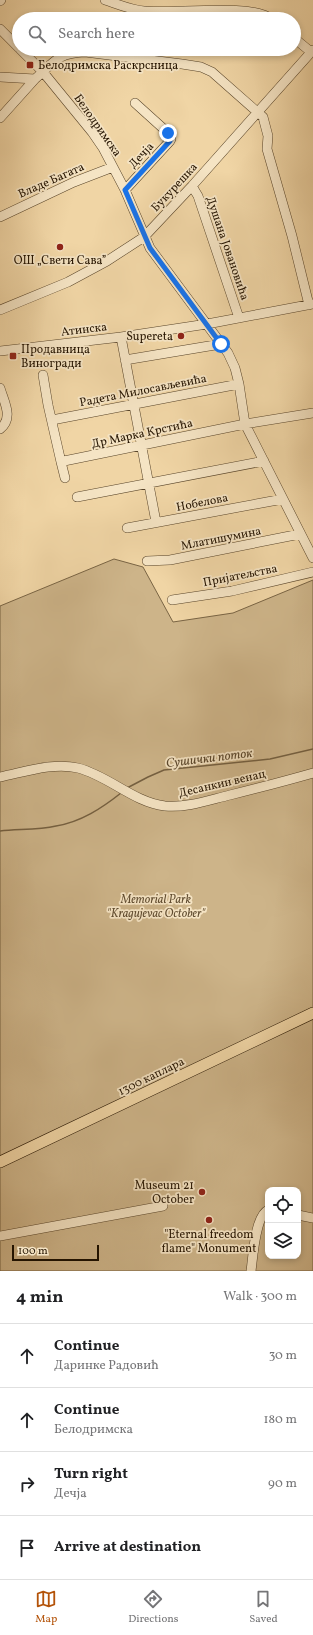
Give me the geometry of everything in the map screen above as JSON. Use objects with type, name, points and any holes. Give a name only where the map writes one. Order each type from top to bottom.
[{"type":"main road","name":"1300 каплара","points":[[0,1162],[313,1013]]},
{"type":"street","points":[[105,0],[143,11],[247,10],[255,12]]},
{"type":"street","name":"Белодримска","points":[[0,29],[12,42]]},
{"type":"street","points":[[301,43],[312,51]]},
{"type":"street","name":"Букурешка","points":[[0,310],[68,282],[107,261],[144,236],[192,186],[312,51]]},
{"type":"street","name":"Белодримска","points":[[26,56],[43,72],[103,148],[125,190],[144,236],[157,258],[228,353],[239,384],[245,424],[313,558]]},
{"type":"street","points":[[0,118],[35,79],[56,59],[63,56]]},
{"type":"street","points":[[116,56],[201,67],[212,72],[263,117],[267,130],[268,141],[266,149],[311,304]]},
{"type":"street","points":[[0,77],[35,79]]},
{"type":"street","name":"Дечја","points":[[125,190],[171,139],[168,133],[136,103]]},
{"type":"street","name":"Владе Багата","points":[[0,217],[74,182],[113,167]]},
{"type":"street","name":"Душана Јовановића","points":[[192,186],[198,196],[239,318]]},
{"type":"street","name":"Атинска","points":[[0,352],[121,337],[207,324],[311,304]]},
{"type":"street","points":[[121,337],[156,522]]},
{"type":"street","points":[[125,360],[221,344]]},
{"type":"street","points":[[43,375],[65,478]]},
{"type":"street","name":"Радета Милосављевића","points":[[52,420],[239,384]]},
{"type":"street","points":[[0,388],[8,417],[6,423],[0,429]]},
{"type":"street","name":"Др Марка Крстића","points":[[61,462],[245,424],[313,413]]},
{"type":"street","points":[[77,498],[264,461]]},
{"type":"street","name":"Нобелова","points":[[127,528],[283,499]]},
{"type":"street","name":"Млатишумина","points":[[147,562],[170,560],[300,534]]},
{"type":"street","name":"Пријатељства","points":[[172,600],[232,591],[313,572]]},
{"type":"street","name":"Десанкин венац","points":[[0,777],[49,767],[64,766],[86,771],[130,794],[159,805],[182,806],[207,801],[313,773]]},
{"type":"street","points":[[0,1236],[163,1206]]},
{"type":"street","points":[[251,1271],[258,1226],[262,1215],[265,1212]]},
{"type":"street","points":[[301,1216],[313,1218]]},
{"type":"green space","name":"Memorial Park \"Kragujevac October\"","points":[[114,559],[143,567],[173,622],[233,613],[313,580],[313,1271],[0,1271],[0,606]]},
{"type":"waterway","name":"Сушички поток","points":[[127,788],[164,770],[270,759],[313,749]]},
{"type":"waterway","name":"Сушички поток","points":[[0,831],[42,828],[65,824],[91,814],[121,793]]},
{"type":"place","name":"Белодримска Раскрсница","points":[[30,65]]},
{"type":"place","name":"ОШ „Свети Сава”","points":[[60,247]]},
{"type":"place","name":"Supereta","points":[[181,336]]},
{"type":"place","name":"Продавница Виногради","points":[[13,356]]},
{"type":"place","name":"Museum 21 October","points":[[202,1192]]},
{"type":"place","name":"\"Eternal freedom flame\" Monument","points":[[209,1220]]},
{"type":"route","points":[[168,133],[171,139],[170,141],[125,190],[150,248],[221,344]]}]
